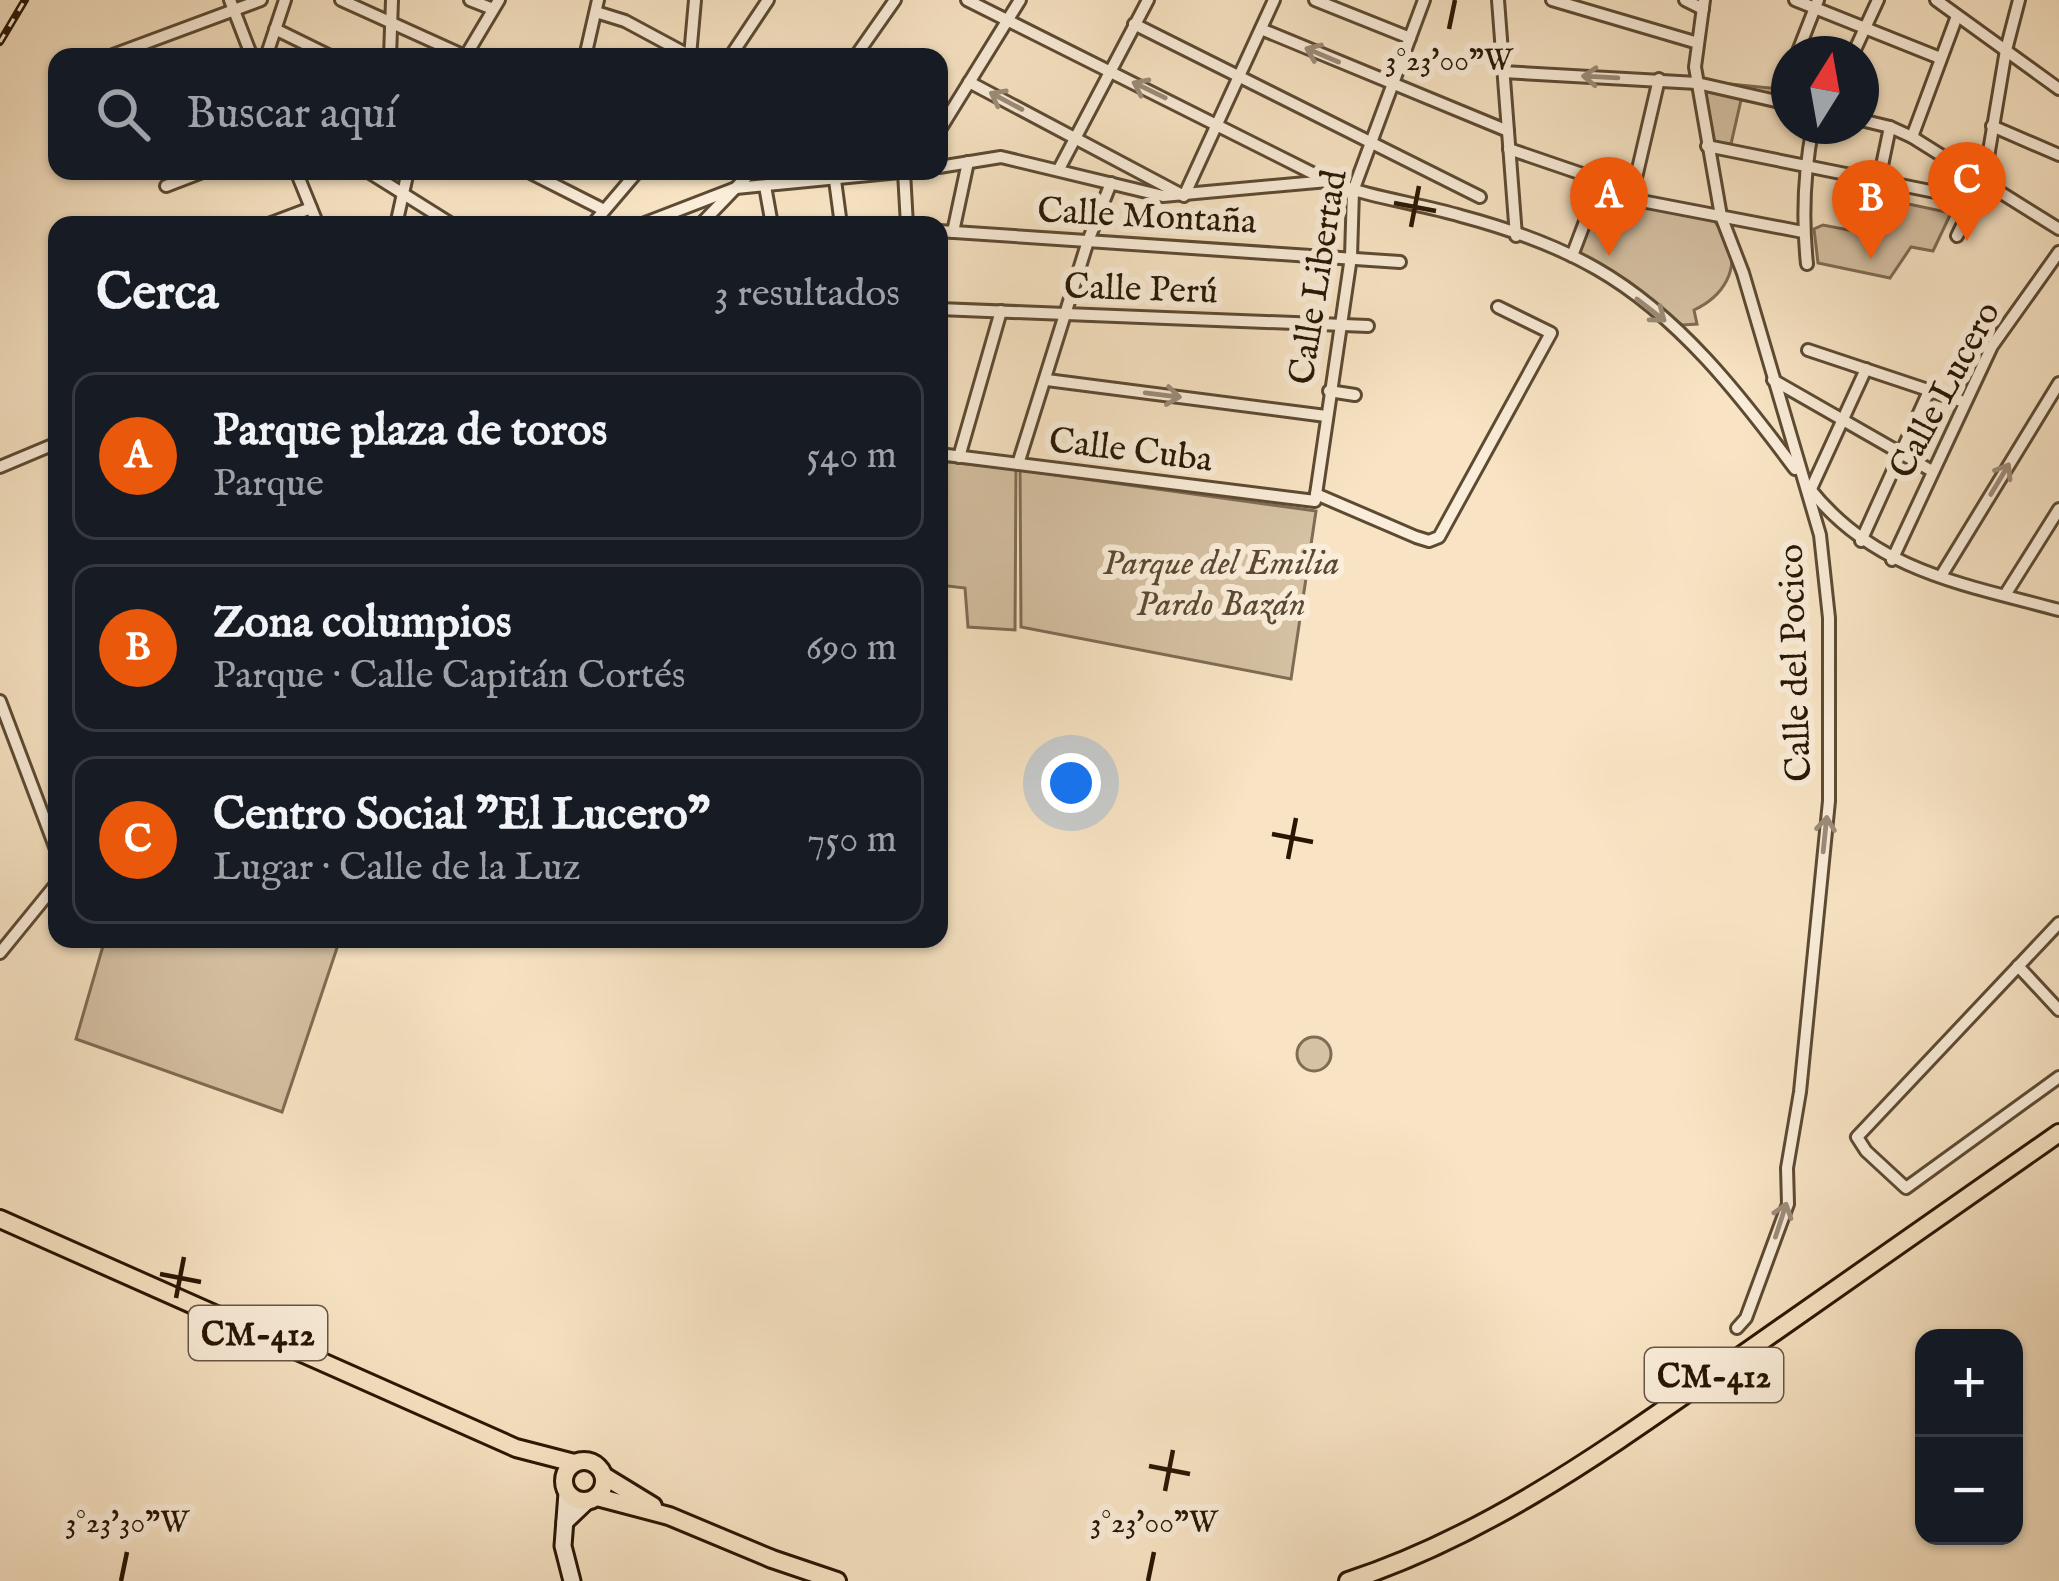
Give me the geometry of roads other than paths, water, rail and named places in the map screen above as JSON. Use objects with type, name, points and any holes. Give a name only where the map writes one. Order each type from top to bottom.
[{"type":"main road","name":"CM-412","points":[[1348,1581],[1419,1555],[1530,1498],[2059,1132]]},
{"type":"main road","name":"CM-412","points":[[0,1219],[515,1448],[574,1463],[592,1462],[604,1476],[669,1516],[837,1581]]},
{"type":"main road","name":"CM-412","points":[[515,1448],[576,1500],[592,1499],[669,1516]]},
{"type":"main road","points":[[565,1488],[566,1472],[574,1463]]},
{"type":"main road","points":[[592,1499],[603,1487],[604,1476]]},
{"type":"street","points":[[132,48],[232,6],[261,0]]},
{"type":"street","points":[[269,48],[285,0]]},
{"type":"street","points":[[341,0],[446,48]]},
{"type":"street","points":[[390,48],[392,0]]},
{"type":"street","points":[[470,0],[496,4],[471,48]]},
{"type":"street","points":[[692,48],[695,0]]},
{"type":"street","points":[[736,48],[768,0]]},
{"type":"street","points":[[861,48],[895,0]]},
{"type":"street","points":[[967,0],[1328,181],[1463,216],[1600,271],[1684,337],[1724,379],[1810,490],[1861,541],[1892,560],[2059,610]]},
{"type":"street","points":[[948,109],[1019,0]]},
{"type":"street","points":[[1059,169],[1148,0]]},
{"type":"street","points":[[1184,196],[1274,0]]},
{"type":"street","points":[[1315,0],[1410,38]]},
{"type":"street","name":"Calle Libertad","points":[[1316,498],[1351,257],[1353,191],[1424,0]]},
{"type":"street","points":[[1498,0],[1516,236]]},
{"type":"street","points":[[1552,0],[1698,43]]},
{"type":"street","points":[[1684,0],[1703,4]]},
{"type":"street","points":[[1796,0],[1817,4],[1864,29],[1940,58]]},
{"type":"street","points":[[1861,36],[1879,0]]},
{"type":"street","points":[[1936,0],[2059,89]]},
{"type":"street","points":[[1957,236],[1984,181],[2019,0]]},
{"type":"street","name":"Calle del Pocico","points":[[1703,4],[1696,83],[1721,216],[1743,273],[1820,535],[1829,618],[1829,801],[1800,1092],[1787,1168],[1788,1204],[1746,1318],[1737,1328]]},
{"type":"street","points":[[1804,36],[1817,4]]},
{"type":"street","points":[[232,6],[248,48]]},
{"type":"street","points":[[587,48],[597,6],[674,48]]},
{"type":"street","points":[[1912,137],[1957,16]]},
{"type":"street","points":[[1134,23],[1476,195],[1463,216]]},
{"type":"street","points":[[274,29],[313,48]]},
{"type":"street","points":[[1262,29],[1508,131]]},
{"type":"street","points":[[1503,72],[1658,79],[1771,100]]},
{"type":"street","points":[[1631,195],[1658,79]]},
{"type":"street","points":[[969,82],[1184,196]]},
{"type":"street","points":[[1879,124],[1912,137],[2059,229]]},
{"type":"street","points":[[1992,126],[2059,154]]},
{"type":"street","points":[[1879,180],[1890,127]]},
{"type":"street","points":[[1807,263],[1803,232],[1810,144]]},
{"type":"street","points":[[1707,146],[1976,200]]},
{"type":"street","points":[[1509,149],[1631,195],[1803,232]]},
{"type":"street","points":[[948,165],[1000,158],[1162,196],[1328,181]]},
{"type":"street","points":[[953,232],[968,162]]},
{"type":"street","points":[[166,186],[182,180]]},
{"type":"street","points":[[300,180],[314,216]]},
{"type":"street","points":[[381,180],[439,216]]},
{"type":"street","points":[[397,216],[405,180]]},
{"type":"street","points":[[545,180],[604,210]]},
{"type":"street","points":[[599,216],[630,180]]},
{"type":"street","points":[[709,216],[744,180]]},
{"type":"street","points":[[663,216],[736,188],[835,180],[841,216]]},
{"type":"street","points":[[907,180],[907,216]]},
{"type":"street","points":[[1018,464],[1111,183]]},
{"type":"street","points":[[765,186],[770,216]]},
{"type":"street","points":[[1572,256],[1592,203]]},
{"type":"street","points":[[290,216],[311,208]]},
{"type":"street","name":"Calle Montaña","points":[[948,232],[1400,262]]},
{"type":"street","name":"Calle Lucero","points":[[1892,560],[1992,346],[2059,252]]},
{"type":"street","name":"Calle Cuba","points":[[948,455],[1316,498],[1429,541],[1439,537],[1551,332],[1498,307]]},
{"type":"street","name":"Calle Perú","points":[[948,309],[1368,326]]},
{"type":"street","points":[[959,457],[1001,311]]},
{"type":"street","points":[[1808,350],[1964,403]]},
{"type":"street","points":[[1810,490],[1866,369]]},
{"type":"street","points":[[1047,380],[1326,416]]},
{"type":"street","points":[[1773,380],[1931,471]]},
{"type":"street","points":[[1941,576],[2059,383]]},
{"type":"street","points":[[1329,391],[1355,395]]},
{"type":"street","points":[[1861,541],[1929,391]]},
{"type":"street","points":[[0,467],[48,447]]},
{"type":"street","points":[[2006,596],[2059,509]]},
{"type":"street","points":[[0,701],[48,828]]},
{"type":"street","points":[[0,953],[48,894]]},
{"type":"street","points":[[2059,923],[1857,1137],[1906,1188],[2059,1077]]},
{"type":"street","points":[[2018,966],[2059,1010]]},
{"type":"street","points":[[565,1488],[562,1546],[572,1581]]},
{"type":"street","points":[[566,1522],[592,1499]]},
{"type":"railway","points":[[0,42],[25,0]]},
{"type":"place","name":"Centro Social \"El Lucero\"","points":[[1967,241]]},
{"type":"place","name":"Parque plaza de toros","points":[[1609,256]]},
{"type":"place","name":"Zona columpios","points":[[1871,259]]},
{"type":"park label","name":"Parque del Emilia Pardo Bazán","points":[[1221,582]]}]
